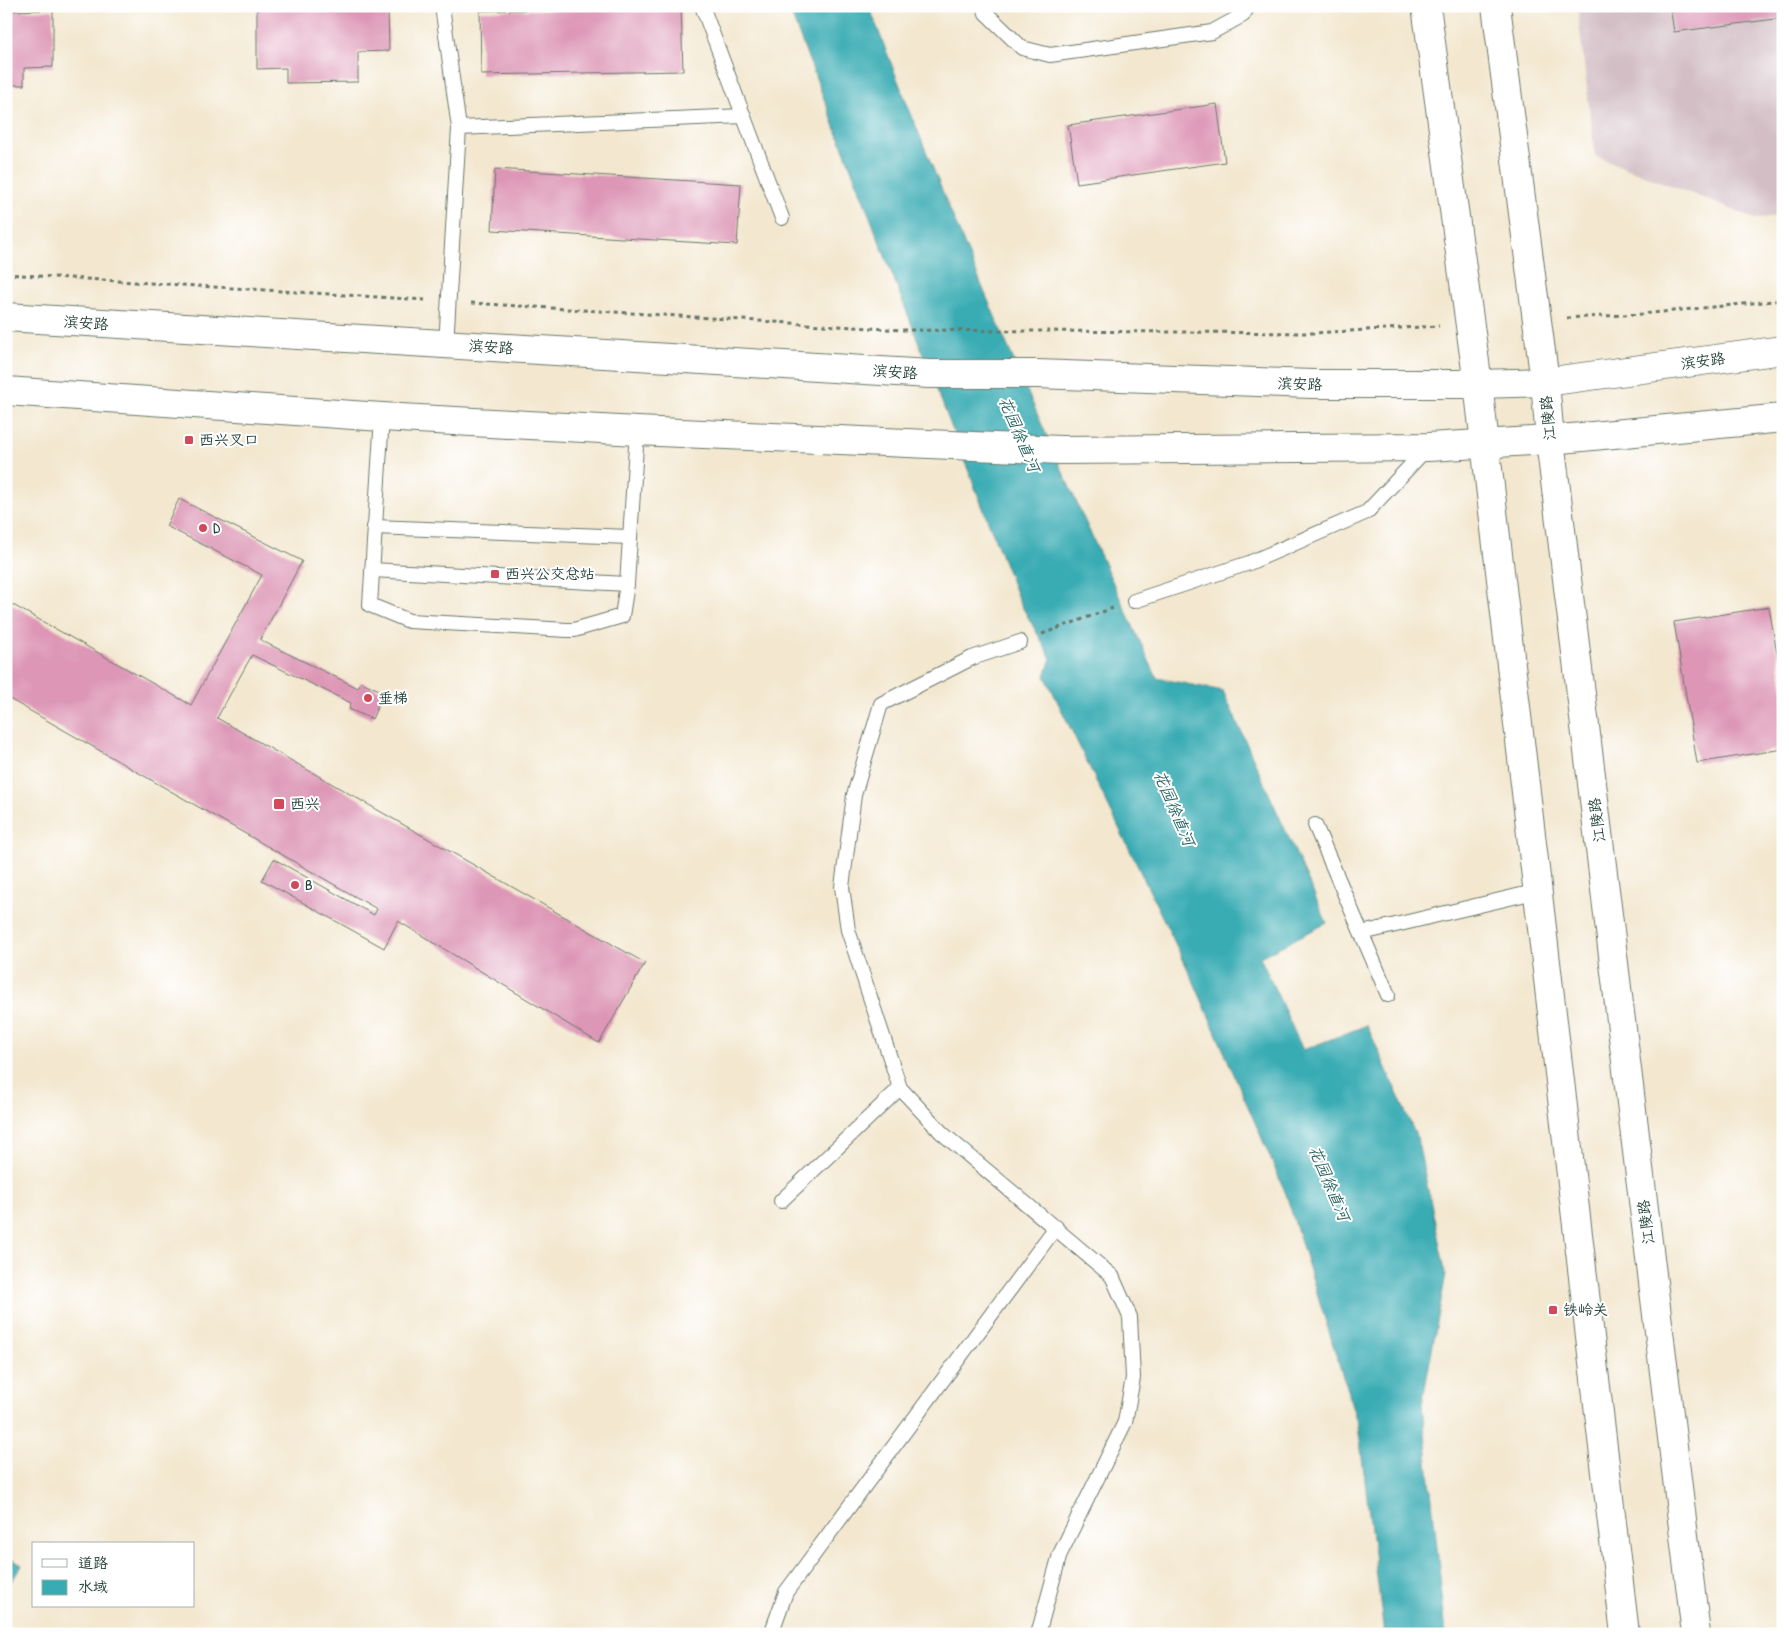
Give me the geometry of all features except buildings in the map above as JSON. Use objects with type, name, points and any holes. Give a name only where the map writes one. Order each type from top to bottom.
[{"type":"main road","points":[[1426,6],[1478,384],[1625,1634]]},
{"type":"main road","name":"江陵路","points":[[1496,6],[1545,382],[1550,440],[1696,1634]]},
{"type":"main road","name":"滨安路","points":[[6,318],[929,374],[1037,374],[1312,384],[1545,382],[1783,350]]},
{"type":"main road","points":[[6,391],[382,417],[637,431],[948,443],[1061,450],[1428,447],[1550,440],[1783,418]]},
{"type":"lane","points":[[442,6],[459,128],[446,345]]},
{"type":"lane","points":[[702,6],[782,218]]},
{"type":"lane","points":[[984,6],[986,13],[1022,48],[1050,55],[1212,32],[1243,15],[1248,6]]},
{"type":"lane","points":[[459,128],[744,116]]},
{"type":"lane","points":[[382,417],[370,605],[409,621],[566,630],[574,630],[622,616],[627,584],[637,431]]},
{"type":"lane","points":[[1134,601],[1249,563],[1367,512],[1428,447]]},
{"type":"lane","points":[[374,527],[629,538]]},
{"type":"lane","points":[[372,570],[627,584]]},
{"type":"lane","points":[[1020,642],[972,658],[881,704],[854,795],[842,887],[848,930],[900,1088],[942,1133],[1112,1276],[1130,1316],[1133,1378],[1125,1422],[1060,1554],[1038,1634]]},
{"type":"lane","points":[[1315,825],[1388,995]]},
{"type":"lane","points":[[1362,934],[1538,890]]},
{"type":"lane","points":[[781,1202],[900,1088]]},
{"type":"lane","points":[[771,1634],[786,1592],[1056,1227]]},
{"type":"path","points":[[1536,320],[1642,314],[1783,300]]},
{"type":"path","points":[[900,330],[1313,333],[1470,324]]},
{"type":"path","points":[[1020,642],[1134,601]]},
{"type":"shaded area","points":[[1577,6],[1783,6],[1783,215],[1756,219],[1595,156]]},
{"type":"water","name":"花园徐直河","points":[[788,6],[869,6],[936,176],[1007,345],[1157,678],[1223,691],[1327,923],[1260,957],[1303,1050],[1367,1025],[1417,1138],[1446,1274],[1422,1404],[1446,1634],[1384,1634],[1358,1425],[1286,1194],[1193,980],[1045,676],[1051,658],[1019,601]]},
{"type":"water","points":[[6,1556],[22,1565],[6,1590]]},
{"type":"place","name":"西兴叉口","points":[[189,440]]},
{"type":"place","name":"D","points":[[203,528]]},
{"type":"place","name":"西兴公交总站","points":[[495,574]]},
{"type":"place","name":"垂梯","points":[[368,698]]},
{"type":"place","name":"西兴","points":[[279,804]]},
{"type":"place","name":"B","points":[[295,885]]},
{"type":"place","name":"铁岭关","points":[[1553,1310]]}]
